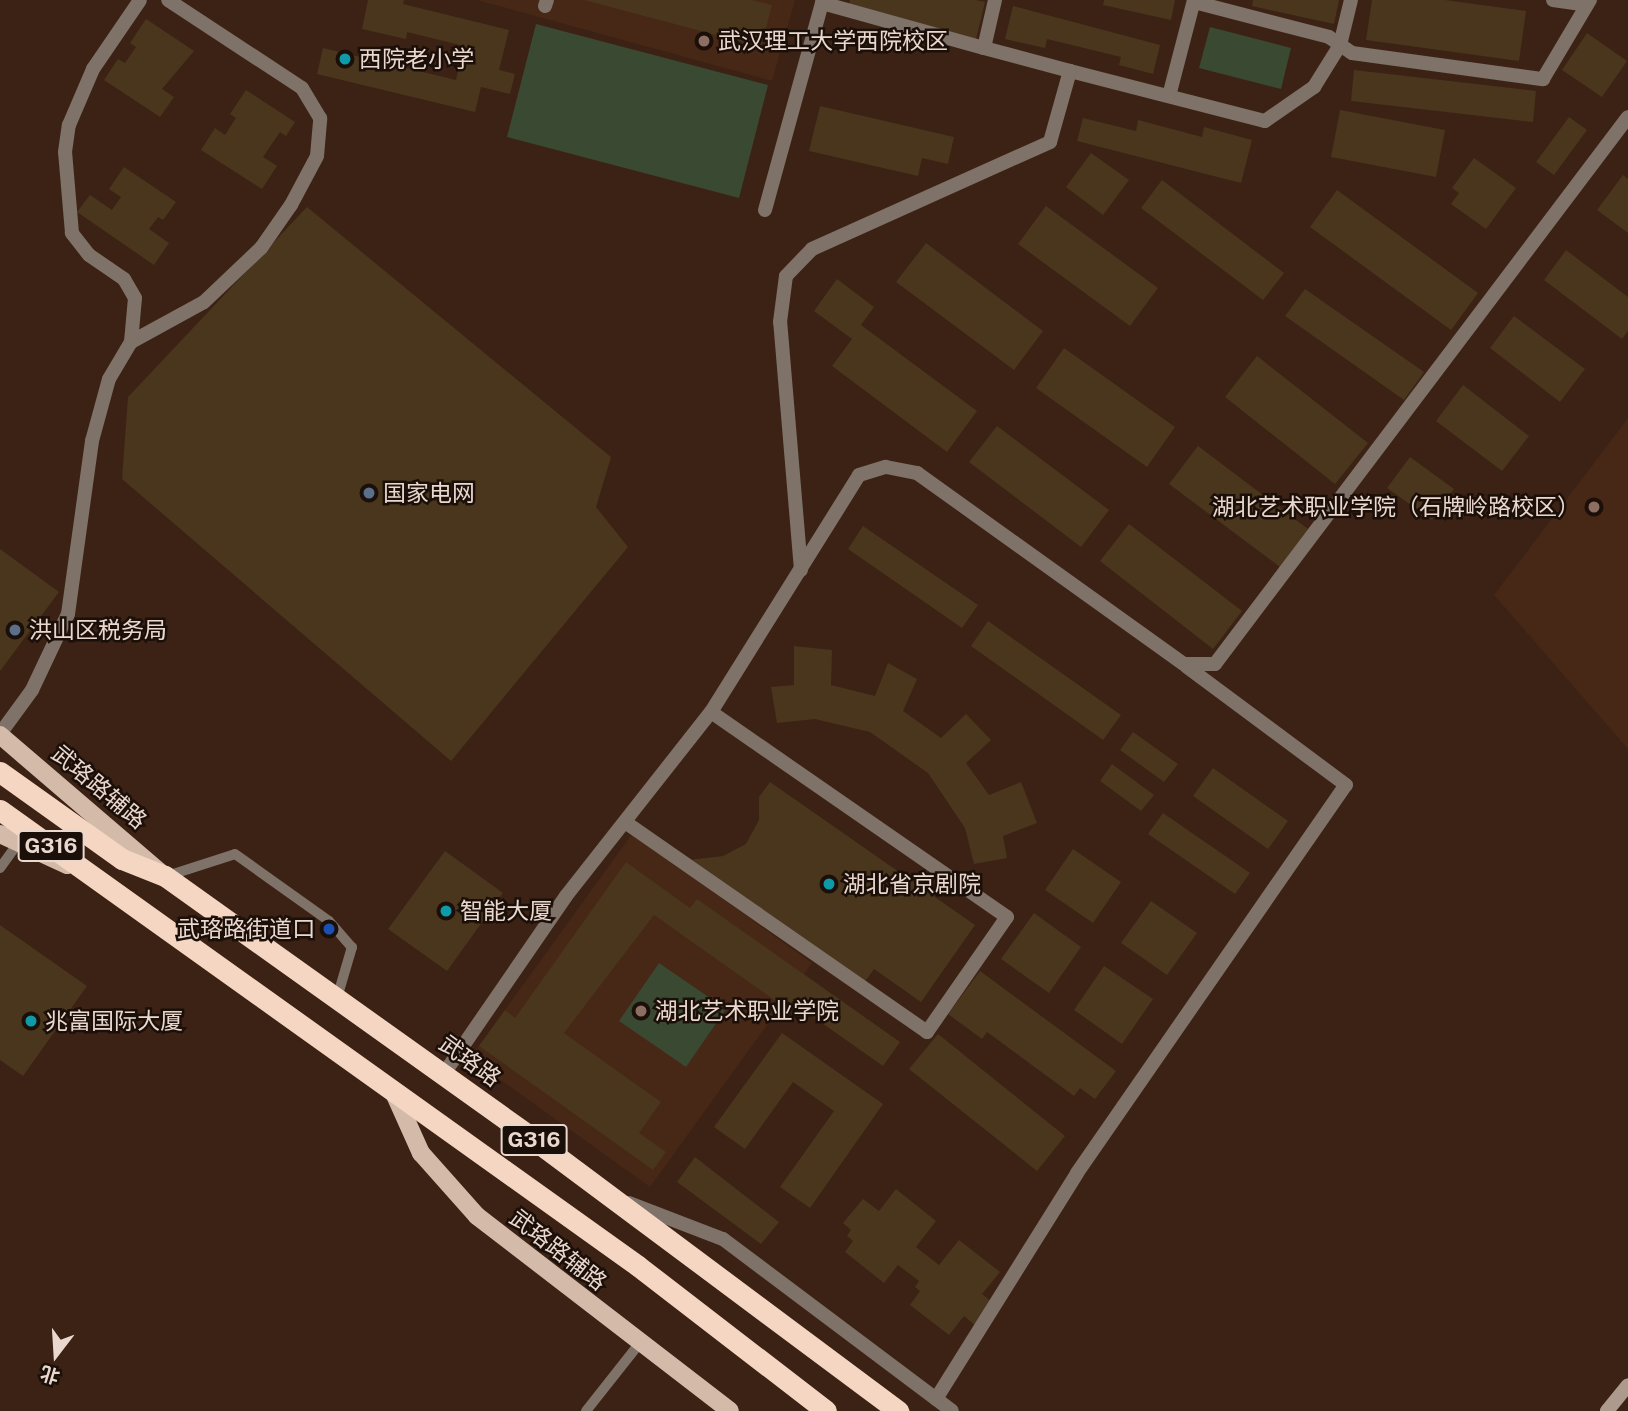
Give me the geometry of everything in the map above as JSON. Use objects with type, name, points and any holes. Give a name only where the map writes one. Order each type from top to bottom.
[{"type":"highway","name":"武珞路","points":[[0,772],[122,859],[165,876],[611,1196],[898,1411]]},
{"type":"highway","name":"G316","points":[[0,810],[638,1266],[826,1411]]},
{"type":"main road","name":"武珞路辅路","points":[[0,735],[165,876]]},
{"type":"main road","points":[[0,834],[101,881]]},
{"type":"main road","name":"武珞路辅路","points":[[394,1093],[421,1153],[450,1188],[522,1255],[730,1411]]},
{"type":"main road","points":[[1608,1411],[1628,1385]]},
{"type":"street","points":[[0,735],[33,690],[68,614],[92,441],[109,379],[131,342],[135,298],[124,279],[89,255],[72,233],[65,152],[69,125],[93,69],[140,0]]},
{"type":"street","points":[[131,342],[204,302],[261,248],[291,205],[317,156],[320,118],[302,88],[168,0]]},
{"type":"street","points":[[984,48],[995,0]]},
{"type":"street","points":[[765,210],[822,3],[1265,121],[1314,87],[1340,45],[1351,0]]},
{"type":"street","points":[[1169,96],[1194,1],[1329,37],[1352,53],[1543,79],[1589,3],[1553,0]]},
{"type":"street","points":[[801,569],[780,322],[786,276],[811,249],[1050,142],[1070,71]]},
{"type":"street","points":[[1184,664],[1215,664],[1227,654],[1628,117]]},
{"type":"street","points":[[443,1074],[566,896],[711,712],[859,475],[902,468],[917,473],[1184,664],[1346,785],[1077,1173],[936,1399]]},
{"type":"street","points":[[625,822],[927,1032],[1007,917],[711,712]]},
{"type":"street","points":[[611,1196],[723,1239],[952,1411]]},
{"type":"lane","points":[[0,868],[18,843]]},
{"type":"lane","points":[[165,876],[235,854],[329,921],[352,947],[337,999]]},
{"type":"lane","points":[[586,1411],[639,1344]]},
{"type":"shaded area","name":"武汉理工大学西院校区","points":[[477,0],[795,0],[772,81]]},
{"type":"shaded area","name":"湖北艺术职业学院（石牌岭路校区）","points":[[1628,418],[1628,749],[1494,595]]},
{"type":"shaded area","name":"湖北艺术职业学院","points":[[632,834],[812,963],[650,1187],[470,1058]]},
{"type":"green space","points":[[536,24],[768,85],[739,198],[507,137]]},
{"type":"green space","points":[[1210,27],[1291,48],[1281,89],[1199,68]]},
{"type":"green space","points":[[659,963],[726,1009],[686,1067],[619,1021]]},
{"type":"building","name":"西院老小学","points":[[368,0],[404,0],[403,4],[509,30],[499,70],[515,74],[510,94],[481,87],[475,112],[317,74],[323,48],[456,80],[464,46],[407,32],[406,39],[362,29]]},
{"type":"building","points":[[584,0],[751,0],[772,5],[761,47]]},
{"type":"building","points":[[850,0],[985,2],[976,39],[848,8]]},
{"type":"building","points":[[1104,0],[1175,0],[1171,20],[1103,5]]},
{"type":"building","points":[[1253,0],[1339,0],[1334,24],[1252,6]]},
{"type":"building","points":[[1372,0],[1445,0],[1526,11],[1519,61],[1366,40]]},
{"type":"building","points":[[1013,6],[1160,45],[1153,74],[1119,65],[1121,57],[1047,39],[1045,48],[1005,39]]},
{"type":"building","points":[[146,19],[194,51],[162,89],[174,97],[160,117],[104,80],[118,59],[125,63],[136,47],[130,43]]},
{"type":"building","points":[[1587,33],[1627,61],[1602,97],[1562,70]]},
{"type":"building","points":[[1354,70],[1536,91],[1533,122],[1351,101]]},
{"type":"building","points":[[246,90],[295,122],[286,136],[280,132],[263,157],[277,166],[262,189],[201,150],[215,128],[225,135],[236,118],[230,114]]},
{"type":"building","points":[[820,106],[954,137],[948,164],[922,158],[918,176],[809,151]]},
{"type":"building","points":[[1340,110],[1445,130],[1436,177],[1331,157]]},
{"type":"building","points":[[1569,117],[1587,130],[1554,175],[1536,162]]},
{"type":"building","points":[[1083,118],[1136,131],[1138,120],[1202,137],[1204,127],[1252,140],[1241,183],[1077,141]]},
{"type":"building","points":[[1091,153],[1129,180],[1103,215],[1066,187]]},
{"type":"building","points":[[1474,158],[1516,188],[1486,229],[1451,204],[1459,193],[1452,188]]},
{"type":"building","points":[[124,167],[176,202],[163,220],[158,217],[149,229],[169,243],[154,265],[77,212],[90,195],[112,210],[121,197],[109,189]]},
{"type":"building","points":[[1623,175],[1628,179],[1628,233],[1597,210]]},
{"type":"building","points":[[1162,180],[1284,273],[1263,300],[1141,208]]},
{"type":"building","points":[[1337,190],[1478,293],[1451,330],[1310,227]]},
{"type":"building","points":[[1046,206],[1158,288],[1130,326],[1018,244]]},
{"type":"building","name":"国家电网","points":[[307,207],[611,457],[596,507],[628,547],[451,761],[122,479],[128,397]]},
{"type":"building","points":[[926,243],[1043,331],[1014,370],[896,282]]},
{"type":"building","points":[[1566,250],[1628,297],[1628,331],[1622,339],[1544,280]]},
{"type":"building","points":[[837,279],[874,307],[861,325],[977,411],[947,452],[832,366],[852,339],[814,311]]},
{"type":"building","points":[[1305,289],[1424,372],[1404,400],[1285,316]]},
{"type":"building","points":[[1514,316],[1585,369],[1560,402],[1490,348]]},
{"type":"building","points":[[1064,348],[1175,427],[1147,467],[1036,388]]},
{"type":"building","points":[[1257,356],[1368,443],[1335,484],[1225,397]]},
{"type":"building","points":[[1463,385],[1529,436],[1502,471],[1436,421]]},
{"type":"building","points":[[997,426],[1109,510],[1081,547],[969,462]]},
{"type":"building","points":[[1198,446],[1308,529],[1280,567],[1169,484]]},
{"type":"building","points":[[1410,457],[1454,489],[1432,520],[1387,488]]},
{"type":"building","points":[[1129,524],[1242,611],[1213,649],[1100,561]]},
{"type":"building","points":[[863,526],[978,605],[962,628],[848,549]]},
{"type":"building","name":"洪山区税务局","points":[[0,549],[59,592],[0,671]]},
{"type":"building","points":[[988,621],[1121,715],[1103,740],[971,646]]},
{"type":"building","points":[[794,646],[832,650],[831,685],[875,696],[888,663],[917,679],[903,711],[941,738],[966,714],[991,740],[966,763],[989,795],[1021,782],[1037,823],[1003,836],[1007,858],[974,864],[965,828],[928,773],[870,732],[815,719],[777,723],[771,687],[794,685]]},
{"type":"building","points":[[1133,732],[1178,764],[1164,782],[1120,750]]},
{"type":"building","points":[[1112,764],[1154,795],[1141,811],[1100,781]]},
{"type":"building","points":[[1213,768],[1288,821],[1268,849],[1193,796]]},
{"type":"building","points":[[770,782],[975,925],[921,1002],[874,969],[864,983],[689,860],[723,856],[746,844],[759,820],[759,797]]},
{"type":"building","points":[[1163,813],[1250,873],[1235,894],[1148,834]]},
{"type":"building","points":[[1073,849],[1121,882],[1093,923],[1045,890]]},
{"type":"building","name":"智能大厦","points":[[445,851],[503,893],[447,971],[388,929]]},
{"type":"building","points":[[626,862],[690,908],[697,899],[900,1042],[883,1066],[799,1007],[794,1014],[654,915],[564,1033],[661,1102],[639,1133],[666,1152],[653,1170],[479,1046],[505,1010],[515,1018]]},
{"type":"building","points":[[1151,901],[1197,933],[1167,975],[1121,943]]},
{"type":"building","points":[[1034,913],[1081,947],[1049,993],[1001,959]]},
{"type":"building","name":"兆富国际大厦","points":[[0,925],[87,986],[23,1076],[0,1060]]},
{"type":"building","points":[[1104,966],[1153,999],[1122,1044],[1074,1010]]},
{"type":"building","points":[[980,971],[1116,1071],[1095,1099],[1080,1088],[1074,1096],[987,1032],[982,1039],[948,1014]]},
{"type":"building","points":[[782,1033],[883,1104],[810,1208],[780,1187],[834,1111],[793,1082],[745,1149],[714,1127]]},
{"type":"building","points":[[938,1034],[1065,1136],[1037,1171],[909,1069]]},
{"type":"building","points":[[695,1157],[779,1222],[761,1244],[677,1182]]},
{"type":"building","points":[[896,1189],[936,1221],[916,1247],[939,1265],[959,1240],[1000,1272],[982,1294],[992,1302],[975,1325],[964,1316],[949,1335],[910,1305],[920,1291],[915,1287],[919,1281],[898,1265],[884,1283],[845,1252],[853,1241],[847,1236],[851,1230],[843,1223],[863,1199],[879,1211]]},
{"type":"place","name":"武汉理工大学西院校区","points":[[704,41]]},
{"type":"place","name":"西院老小学","points":[[345,59]]},
{"type":"place","name":"国家电网","points":[[369,493]]},
{"type":"place","name":"湖北艺术职业学院（石牌岭路校区）","points":[[1594,507]]},
{"type":"place","name":"洪山区税务局","points":[[15,630]]},
{"type":"place","name":"湖北省京剧院","points":[[829,884]]},
{"type":"place","name":"智能大厦","points":[[446,911]]},
{"type":"place","name":"武珞路街道口","points":[[329,929]]},
{"type":"place","name":"湖北艺术职业学院","points":[[641,1011]]},
{"type":"place","name":"兆富国际大厦","points":[[31,1021]]}]
